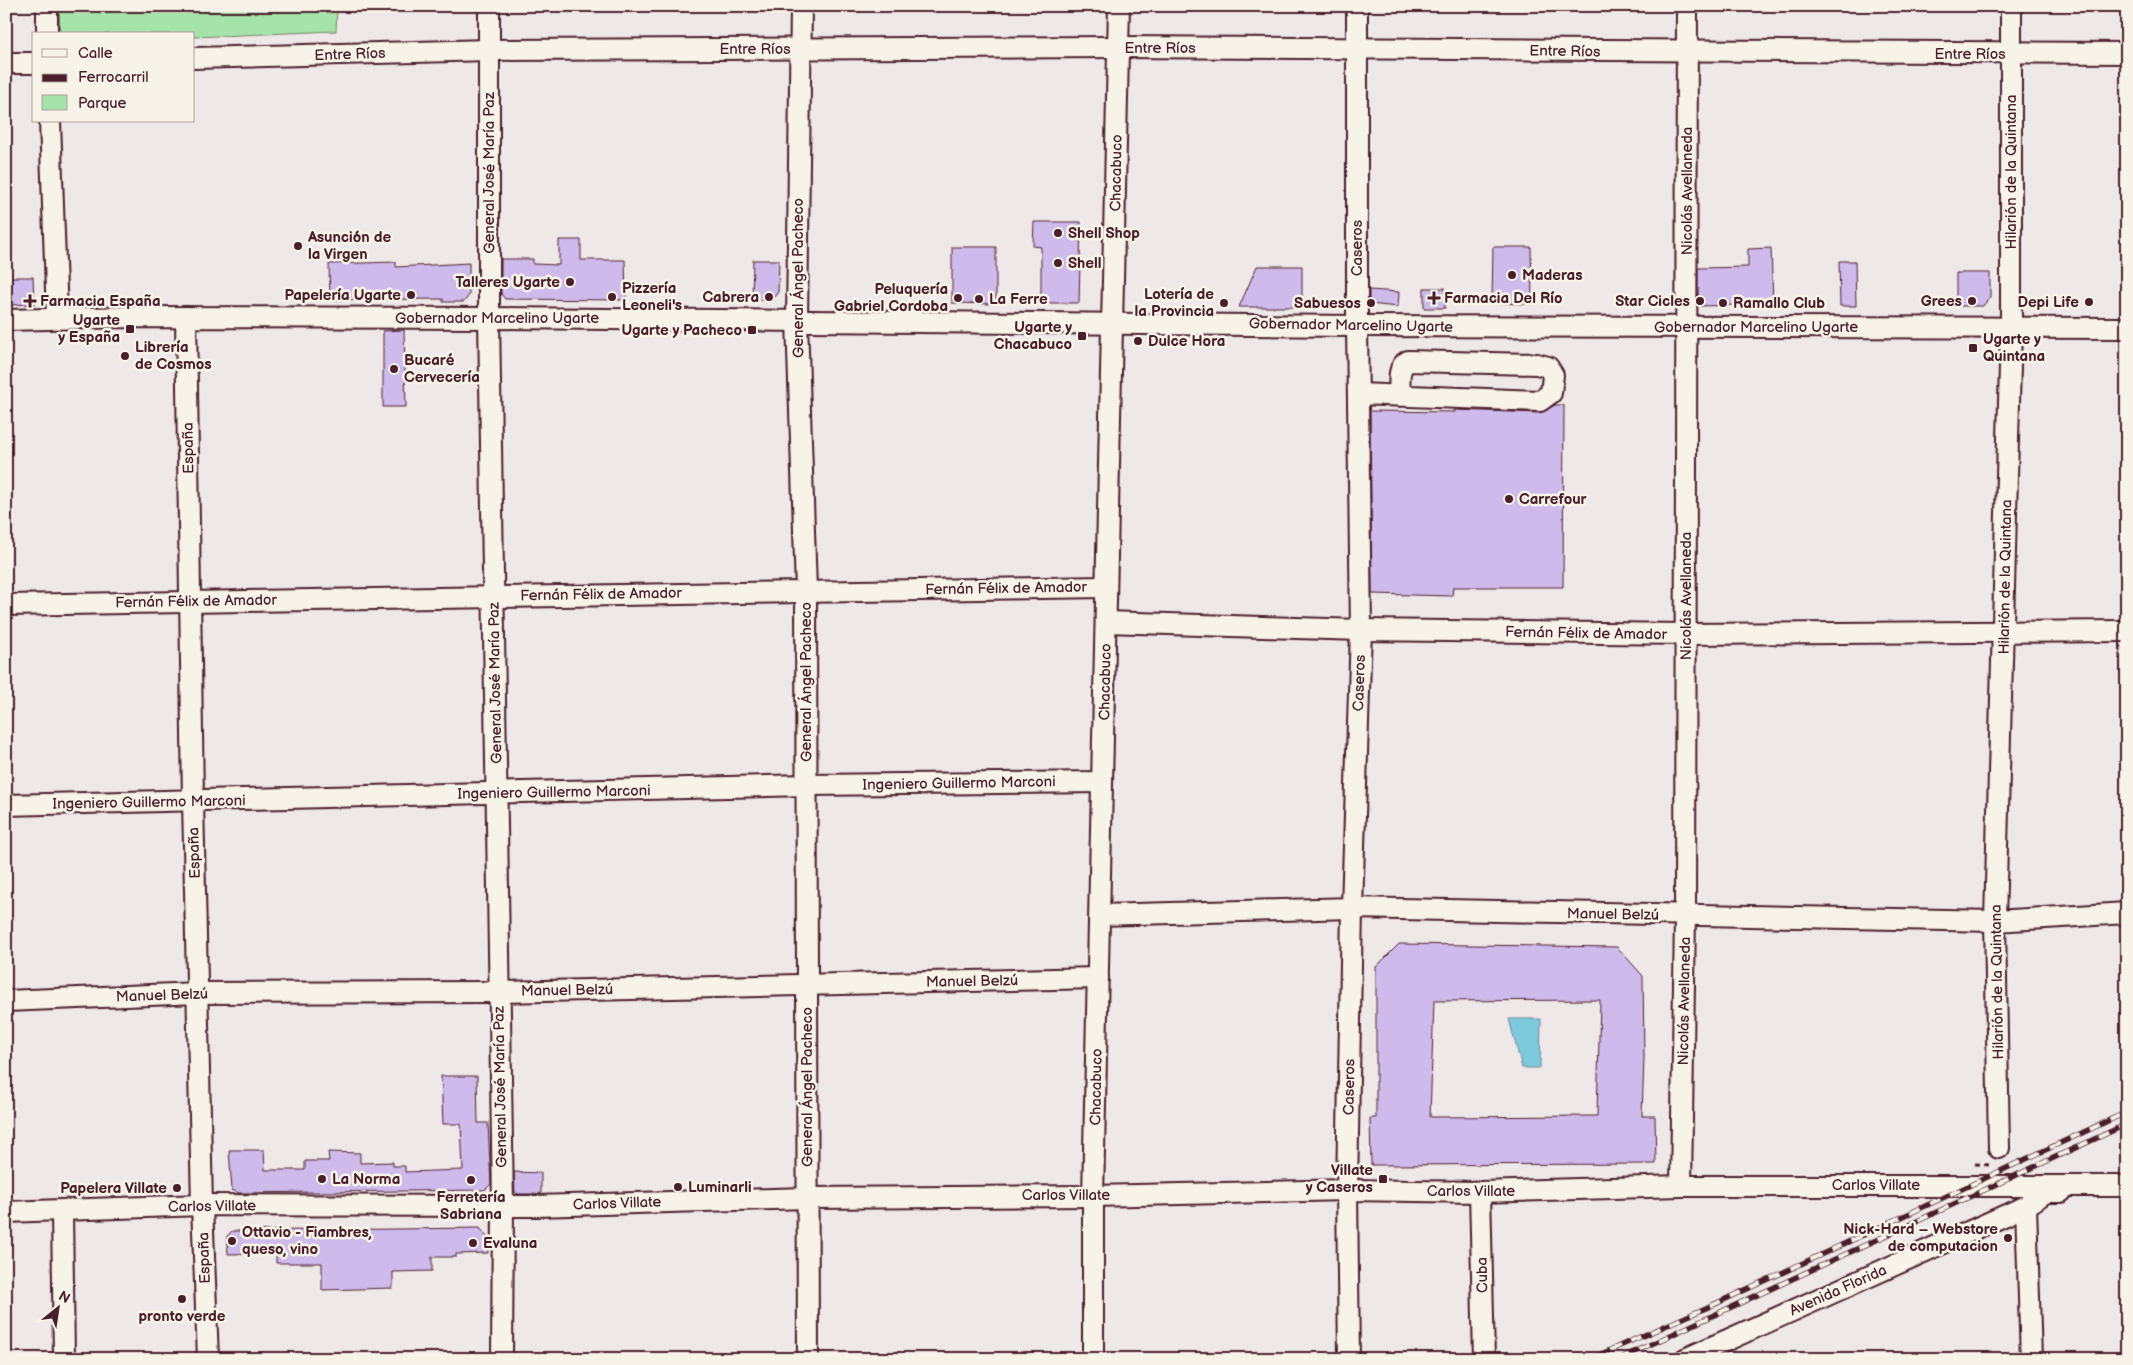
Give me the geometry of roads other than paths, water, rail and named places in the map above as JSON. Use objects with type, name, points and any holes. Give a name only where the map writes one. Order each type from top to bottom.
[{"type":"street","points":[[46,6],[48,32]]},
{"type":"street","name":"General José María Paz","points":[[489,6],[490,318],[498,992],[503,1205],[502,1359]]},
{"type":"street","name":"General Ángel Pacheco","points":[[801,6],[797,321],[806,590],[808,1359]]},
{"type":"street","name":"Chacabuco","points":[[1093,1359],[1093,1196],[1119,6]]},
{"type":"street","name":"Caseros","points":[[1349,1359],[1347,1190],[1352,908],[1361,630],[1357,326],[1357,6]]},
{"type":"street","name":"Nicolás Avellaneda","points":[[1681,1186],[1685,916],[1687,6]]},
{"type":"street","name":"Hilarión de la Quintana","points":[[1999,1148],[1995,921],[2011,328],[2011,6]]},
{"type":"street","name":"Entre Ríos","points":[[195,58],[489,50],[1118,48],[2010,54],[2127,53]]},
{"type":"street","points":[[6,63],[32,63]]},
{"type":"street","points":[[50,122],[57,318]]},
{"type":"street","name":"Gobernador Marcelino Ugarte","points":[[6,320],[186,317],[490,318],[1357,326],[2127,328]]},
{"type":"street","name":"España","points":[[186,317],[193,801],[202,1205],[208,1359]]},
{"type":"street","points":[[1358,394],[1400,396],[1540,401],[1551,393],[1553,375],[1548,367],[1537,364],[1408,361],[1404,363],[1400,373],[1400,396]]},
{"type":"street","name":"Fernán Félix de Amador","points":[[6,605],[806,590],[1106,587]]},
{"type":"street","name":"Fernán Félix de Amador","points":[[1106,622],[1361,630],[1686,634],[2127,630]]},
{"type":"street","name":"Ingeniero Guillermo Marconi","points":[[6,805],[806,785],[1102,782]]},
{"type":"street","name":"Manuel Belzú","points":[[1100,915],[1352,908],[1995,921],[2127,913]]},
{"type":"street","name":"Manuel Belzú","points":[[6,1001],[198,993],[498,992],[1098,978]]},
{"type":"street","name":"Carlos Villate","points":[[6,1212],[202,1205],[536,1206],[807,1198],[1093,1196],[1347,1190],[1480,1192],[1681,1186],[2127,1186]]},
{"type":"street","name":"Avenida Florida","points":[[1685,1359],[2026,1206],[2046,1192],[2090,1192],[2101,1186]]},
{"type":"street","name":"Cuba","points":[[1480,1192],[1484,1359]]},
{"type":"street","points":[[2026,1206],[2031,1359]]},
{"type":"street","points":[[62,1211],[64,1359]]},
{"type":"water","points":[[1509,1019],[1541,1019],[1540,1068],[1522,1068]]},
{"type":"railway","points":[[1590,1359],[1715,1304],[2127,1112]]},
{"type":"railway","points":[[1619,1359],[2127,1124]]},
{"type":"place","name":"Shell Shop","points":[[1058,233]]},
{"type":"place","name":"Asunción de la Virgen","points":[[298,246]]},
{"type":"place","name":"Shell","points":[[1058,263]]},
{"type":"place","name":"Maderas","points":[[1512,275]]},
{"type":"place","name":"Talleres Ugarte","points":[[570,282]]},
{"type":"place","name":"Papelería Ugarte","points":[[411,295]]},
{"type":"place","name":"Pizzería Leoneli's","points":[[612,297]]},
{"type":"place","name":"Cabrera","points":[[769,297]]},
{"type":"place","name":"Peluquería Gabriel Cordoba","points":[[958,298]]},
{"type":"place","name":"Farmacia Del Río","points":[[1434,298]]},
{"type":"place","name":"La Ferre","points":[[979,299]]},
{"type":"place","name":"Farmacia España","points":[[30,301]]},
{"type":"place","name":"Star Cicles","points":[[1700,301]]},
{"type":"place","name":"Grees","points":[[1972,301]]},
{"type":"place","name":"Depi Life","points":[[2089,302]]},
{"type":"place","name":"Lotería de la Provincia","points":[[1224,303]]},
{"type":"place","name":"Sabuesos","points":[[1371,303]]},
{"type":"place","name":"Ramallo Club","points":[[1723,303]]},
{"type":"place","name":"Ugarte y España","points":[[130,329]]},
{"type":"place","name":"Ugarte y Pacheco","points":[[752,330]]},
{"type":"place","name":"Ugarte y Chacabuco","points":[[1082,336]]},
{"type":"place","name":"Dulce Hora","points":[[1138,341]]},
{"type":"place","name":"Ugarte y Quintana","points":[[1973,348]]},
{"type":"place","name":"Librería de Cosmos","points":[[125,356]]},
{"type":"place","name":"Bucaré Cervecería","points":[[394,369]]},
{"type":"place","name":"Carrefour","points":[[1509,499]]},
{"type":"place","name":"La Norma","points":[[322,1179]]},
{"type":"place","name":"Villate y Caseros","points":[[1383,1179]]},
{"type":"place","name":"Ferretería Sabriana","points":[[471,1180]]},
{"type":"place","name":"Luminarli","points":[[678,1187]]},
{"type":"place","name":"Papelera Villate","points":[[177,1188]]},
{"type":"place","name":"Nick-Hard – Webstore de computacion","points":[[2008,1238]]},
{"type":"place","name":"Ottavio - Fiambres, queso, vino","points":[[232,1241]]},
{"type":"place","name":"Evaluna","points":[[473,1243]]},
{"type":"place","name":"pronto verde","points":[[182,1299]]}]
